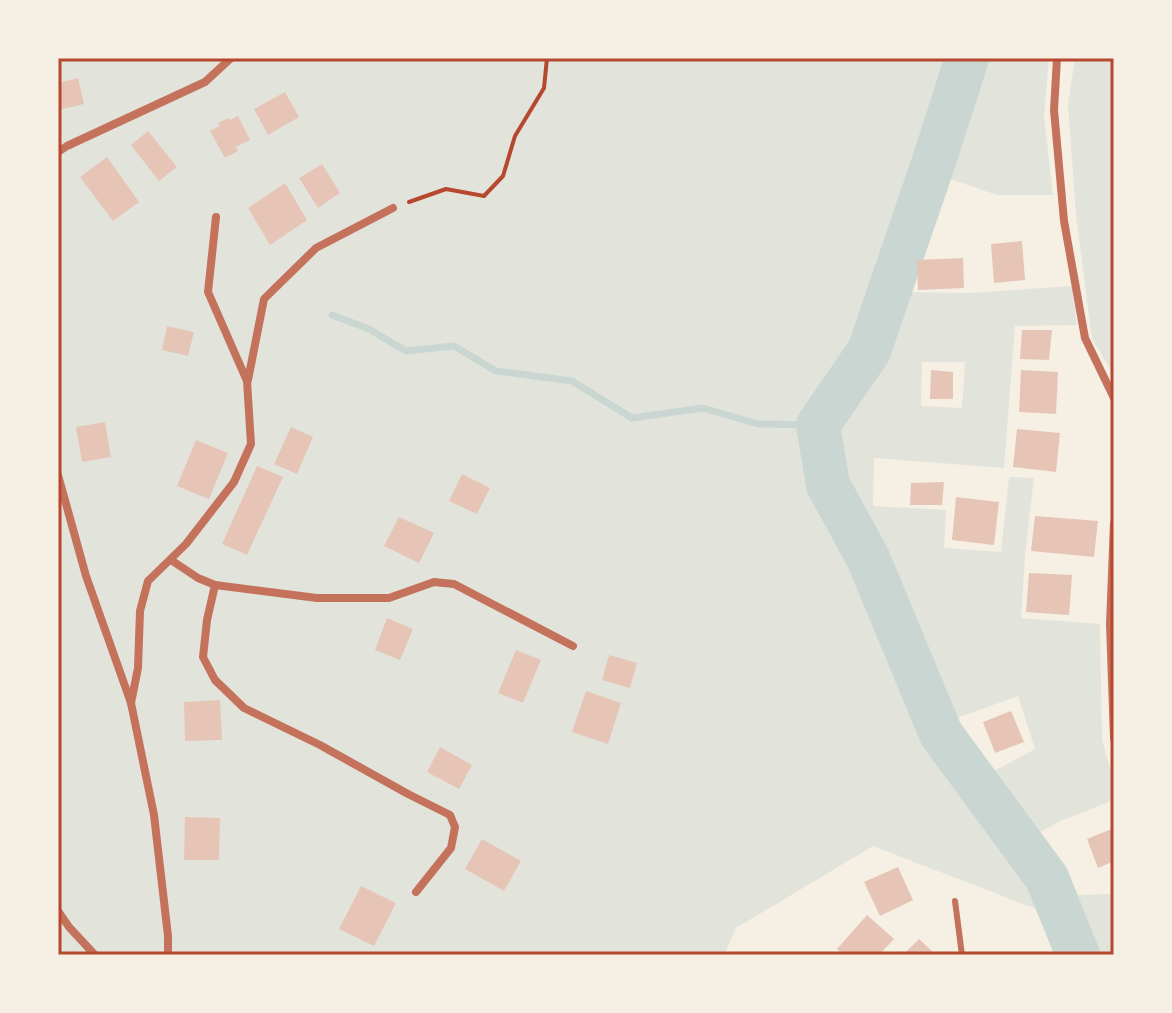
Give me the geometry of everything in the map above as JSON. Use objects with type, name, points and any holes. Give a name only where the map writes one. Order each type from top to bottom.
[{"type":"street","points":[[58,152],[205,82],[231,58]]},
{"type":"street","points":[[1057,58],[1054,110],[1064,221],[1085,338],[1114,398]]},
{"type":"street","points":[[131,703],[138,668],[140,611],[148,581],[186,544],[234,482],[251,444],[247,381],[264,299],[316,248],[393,208]]},
{"type":"street","points":[[216,217],[208,292],[247,381]]},
{"type":"street","points":[[58,475],[86,576],[131,703],[154,815],[168,955]]},
{"type":"street","points":[[1114,523],[1110,624],[1114,738]]},
{"type":"street","points":[[171,560],[215,585],[317,598],[389,598],[434,582],[454,584],[573,646]]},
{"type":"street","points":[[215,585],[203,657],[215,680],[244,708],[450,815],[455,827],[451,848],[416,892]]},
{"type":"street","points":[[58,911],[95,955]]},
{"type":"lane","points":[[955,901],[962,955]]},
{"type":"path","points":[[393,208],[446,189],[484,196],[503,176],[515,136],[544,88],[547,58]]},
{"type":"shaded area","points":[[58,58],[1049,58],[1044,117],[1053,195],[997,195],[944,177],[900,292],[970,293],[1072,286],[1077,325],[1015,326],[1004,468],[874,458],[873,506],[946,510],[944,548],[1001,552],[1009,477],[1034,478],[1021,618],[1100,624],[1102,740],[1114,782],[1114,800],[1034,835],[985,776],[1035,749],[1018,696],[951,720],[959,744],[952,774],[1040,891],[1039,910],[873,846],[736,928],[724,955],[58,955]],"holes":[[[922,362],[965,362],[962,408],[921,406]]]},
{"type":"shaded area","points":[[1075,58],[1114,58],[1114,375],[1092,339],[1076,215],[1068,105]]},
{"type":"shaded area","points":[[1114,894],[1114,955],[1100,955],[1076,895]]},
{"type":"building","points":[[78,78],[84,104],[58,110],[58,83]]},
{"type":"building","points":[[285,92],[299,117],[268,135],[254,109]]},
{"type":"building","points":[[238,116],[250,140],[236,147],[238,151],[225,158],[210,131],[220,126],[218,123]]},
{"type":"building","points":[[148,131],[177,167],[159,181],[131,145]]},
{"type":"building","points":[[107,157],[139,202],[113,221],[80,177]]},
{"type":"building","points":[[322,164],[340,193],[318,208],[299,178]]},
{"type":"building","points":[[285,183],[307,220],[270,245],[248,208]]},
{"type":"building","points":[[1022,241],[1025,280],[994,283],[991,244]]},
{"type":"building","points":[[963,258],[964,288],[918,290],[917,260]]},
{"type":"building","points":[[167,326],[194,332],[188,356],[162,350]]},
{"type":"building","points":[[1022,330],[1052,330],[1049,360],[1020,359]]},
{"type":"building","points":[[931,370],[953,372],[953,399],[930,399]]},
{"type":"building","points":[[1021,370],[1058,372],[1056,414],[1019,412]]},
{"type":"building","points":[[105,422],[111,457],[82,462],[76,427]]},
{"type":"building","points":[[291,427],[313,437],[297,474],[274,464]]},
{"type":"building","points":[[1017,429],[1060,433],[1056,472],[1013,467]]},
{"type":"building","points":[[196,440],[228,453],[209,499],[177,486]]},
{"type":"building","points":[[257,466],[283,477],[247,555],[222,544]]},
{"type":"building","points":[[462,474],[490,488],[477,514],[449,501]]},
{"type":"building","points":[[944,482],[942,505],[910,505],[911,483]]},
{"type":"building","points":[[956,497],[999,502],[994,545],[952,540]]},
{"type":"building","points":[[1035,516],[1098,521],[1094,557],[1031,551]]},
{"type":"building","points":[[399,517],[434,533],[419,563],[384,546]]},
{"type":"building","points":[[1029,573],[1072,575],[1069,615],[1026,612]]},
{"type":"building","points":[[387,618],[413,629],[400,660],[375,650]]},
{"type":"building","points":[[516,650],[541,660],[523,703],[498,693]]},
{"type":"building","points":[[609,655],[637,663],[630,688],[602,680]]},
{"type":"building","points":[[586,691],[621,703],[608,744],[572,732]]},
{"type":"building","points":[[220,700],[222,740],[185,741],[184,702]]},
{"type":"building","points":[[1011,711],[1024,742],[995,753],[983,722]]},
{"type":"building","points":[[440,747],[472,765],[459,789],[427,772]]},
{"type":"building","points":[[185,817],[220,818],[219,860],[184,860]]},
{"type":"building","points":[[1114,828],[1114,861],[1098,868],[1087,839]]},
{"type":"building","points":[[482,839],[521,861],[504,891],[465,869]]},
{"type":"building","points":[[898,867],[913,900],[880,916],[864,882]]},
{"type":"building","points":[[361,886],[396,903],[374,946],[339,929]]},
{"type":"building","points":[[867,915],[894,939],[879,955],[844,955],[837,949]]},
{"type":"building","points":[[919,939],[936,955],[903,955]]},
{"type":"waterway","points":[[967,58],[869,351],[818,425],[828,485],[868,558],[941,734],[1047,878],[1078,955]]},
{"type":"waterway","points":[[332,315],[369,329],[406,351],[454,346],[496,371],[572,381],[632,418],[703,408],[758,424],[818,425]]}]
